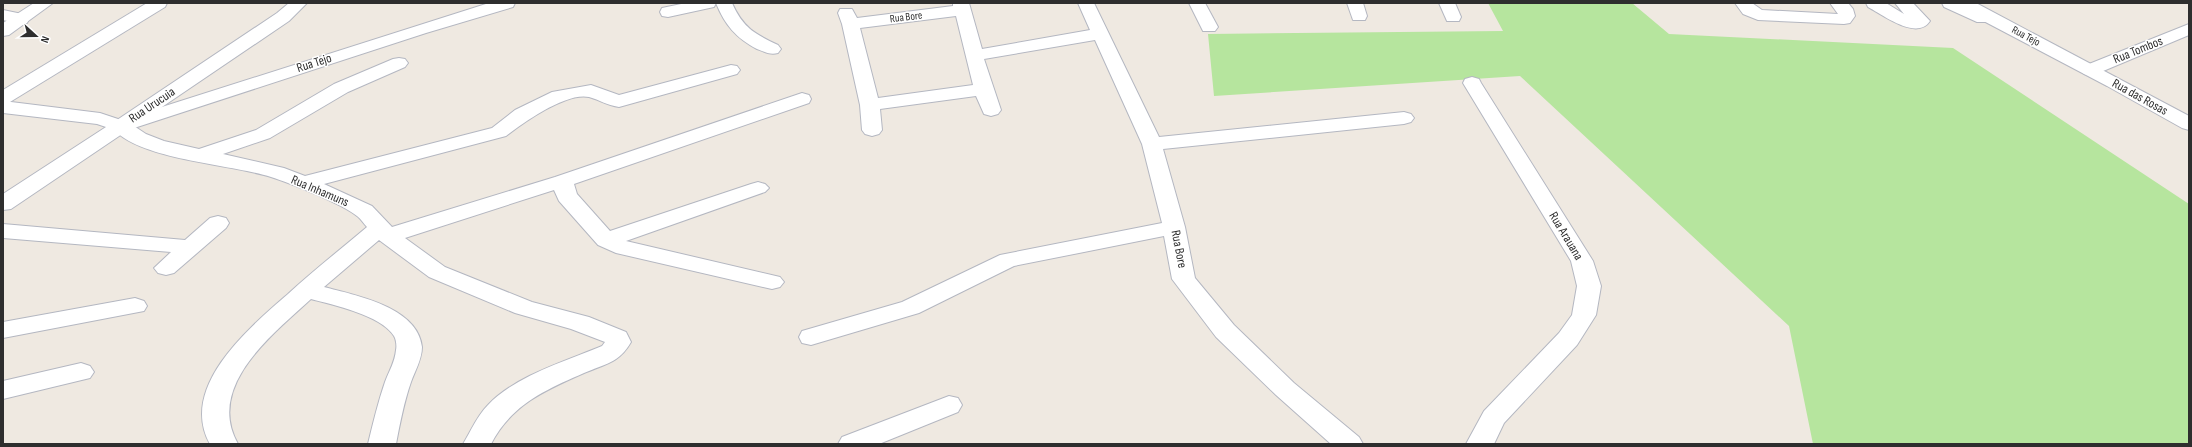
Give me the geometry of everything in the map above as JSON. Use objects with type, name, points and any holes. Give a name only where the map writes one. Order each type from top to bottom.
[{"type":"street","points":[[3,30],[45,3]]},
{"type":"street","points":[[3,98],[159,3]]},
{"type":"street","name":"Rua Urucuia","points":[[3,204],[283,17],[299,3]]},
{"type":"street","name":"Rua Tejo","points":[[121,126],[420,29],[508,3]]},
{"type":"street","points":[[668,12],[708,3]]},
{"type":"street","points":[[724,3],[732,22],[739,30],[772,49]]},
{"type":"street","name":"Rua Bore","points":[[1086,3],[1152,144],[1174,227],[1184,279],[1224,331],[1285,389],[1349,444]]},
{"type":"street","points":[[1197,3],[1209,27]]},
{"type":"street","points":[[1743,3],[1749,10],[1758,14],[1844,19],[1847,16],[1845,8],[1838,3]]},
{"type":"street","points":[[1874,3],[1907,22],[1920,23],[1922,21],[1920,18],[1903,3]]},
{"type":"street","points":[[1950,3],[1991,22],[2001,23]]},
{"type":"street","name":"Rua Tejo","points":[[1962,3],[2090,70]]},
{"type":"street","name":"Rua Bore","points":[[872,130],[870,105],[849,18],[961,7],[976,55],[983,89],[991,110]]},
{"type":"street","points":[[2188,30],[2189,10]]},
{"type":"street","points":[[3,15],[21,19]]},
{"type":"street","name":"Rua Tombos","points":[[2090,70],[2188,30]]},
{"type":"street","points":[[976,55],[1100,34]]},
{"type":"street","points":[[199,155],[263,134],[341,88],[399,63]]},
{"type":"street","points":[[304,183],[499,132],[522,114],[559,96],[591,91],[610,100],[624,100],[731,70]]},
{"type":"street","name":"Rua das Rosas","points":[[2090,70],[2189,124]]},
{"type":"street","name":"Rua Arauana","points":[[1472,83],[1582,261],[1589,286],[1584,315],[1568,339],[1493,418],[1480,444]]},
{"type":"street","points":[[870,105],[983,89]]},
{"type":"street","points":[[224,444],[218,436],[214,410],[225,380],[238,356],[251,341],[305,290],[384,232],[562,181],[802,99]]},
{"type":"street","name":"Rua Inhamuns","points":[[3,108],[100,119],[121,126],[139,138],[158,146],[277,172],[364,210],[384,232],[437,272],[524,308],[580,323],[612,335],[619,342],[611,352],[525,391],[501,409],[487,425],[477,444]]},
{"type":"street","points":[[1152,144],[1404,118]]},
{"type":"street","points":[[562,181],[567,196],[606,240],[624,248],[772,282]]},
{"type":"street","points":[[606,240],[758,188]]},
{"type":"street","points":[[166,268],[218,223]]},
{"type":"street","points":[[811,336],[923,303],[960,285],[997,264],[1008,260],[1174,227]]},
{"type":"street","points":[[3,231],[192,246]]},
{"type":"street","points":[[305,290],[368,308],[391,319],[406,331],[409,347],[382,444]]},
{"type":"street","points":[[3,330],[135,306]]},
{"type":"street","points":[[3,390],[81,372]]},
{"type":"street","points":[[852,444],[949,405]]},
{"type":"green space","points":[[1488,3],[1632,3],[1669,34],[1953,48],[2189,204],[2189,444],[1813,444],[1789,326],[1520,76],[1214,96],[1208,34],[1503,31]]}]
